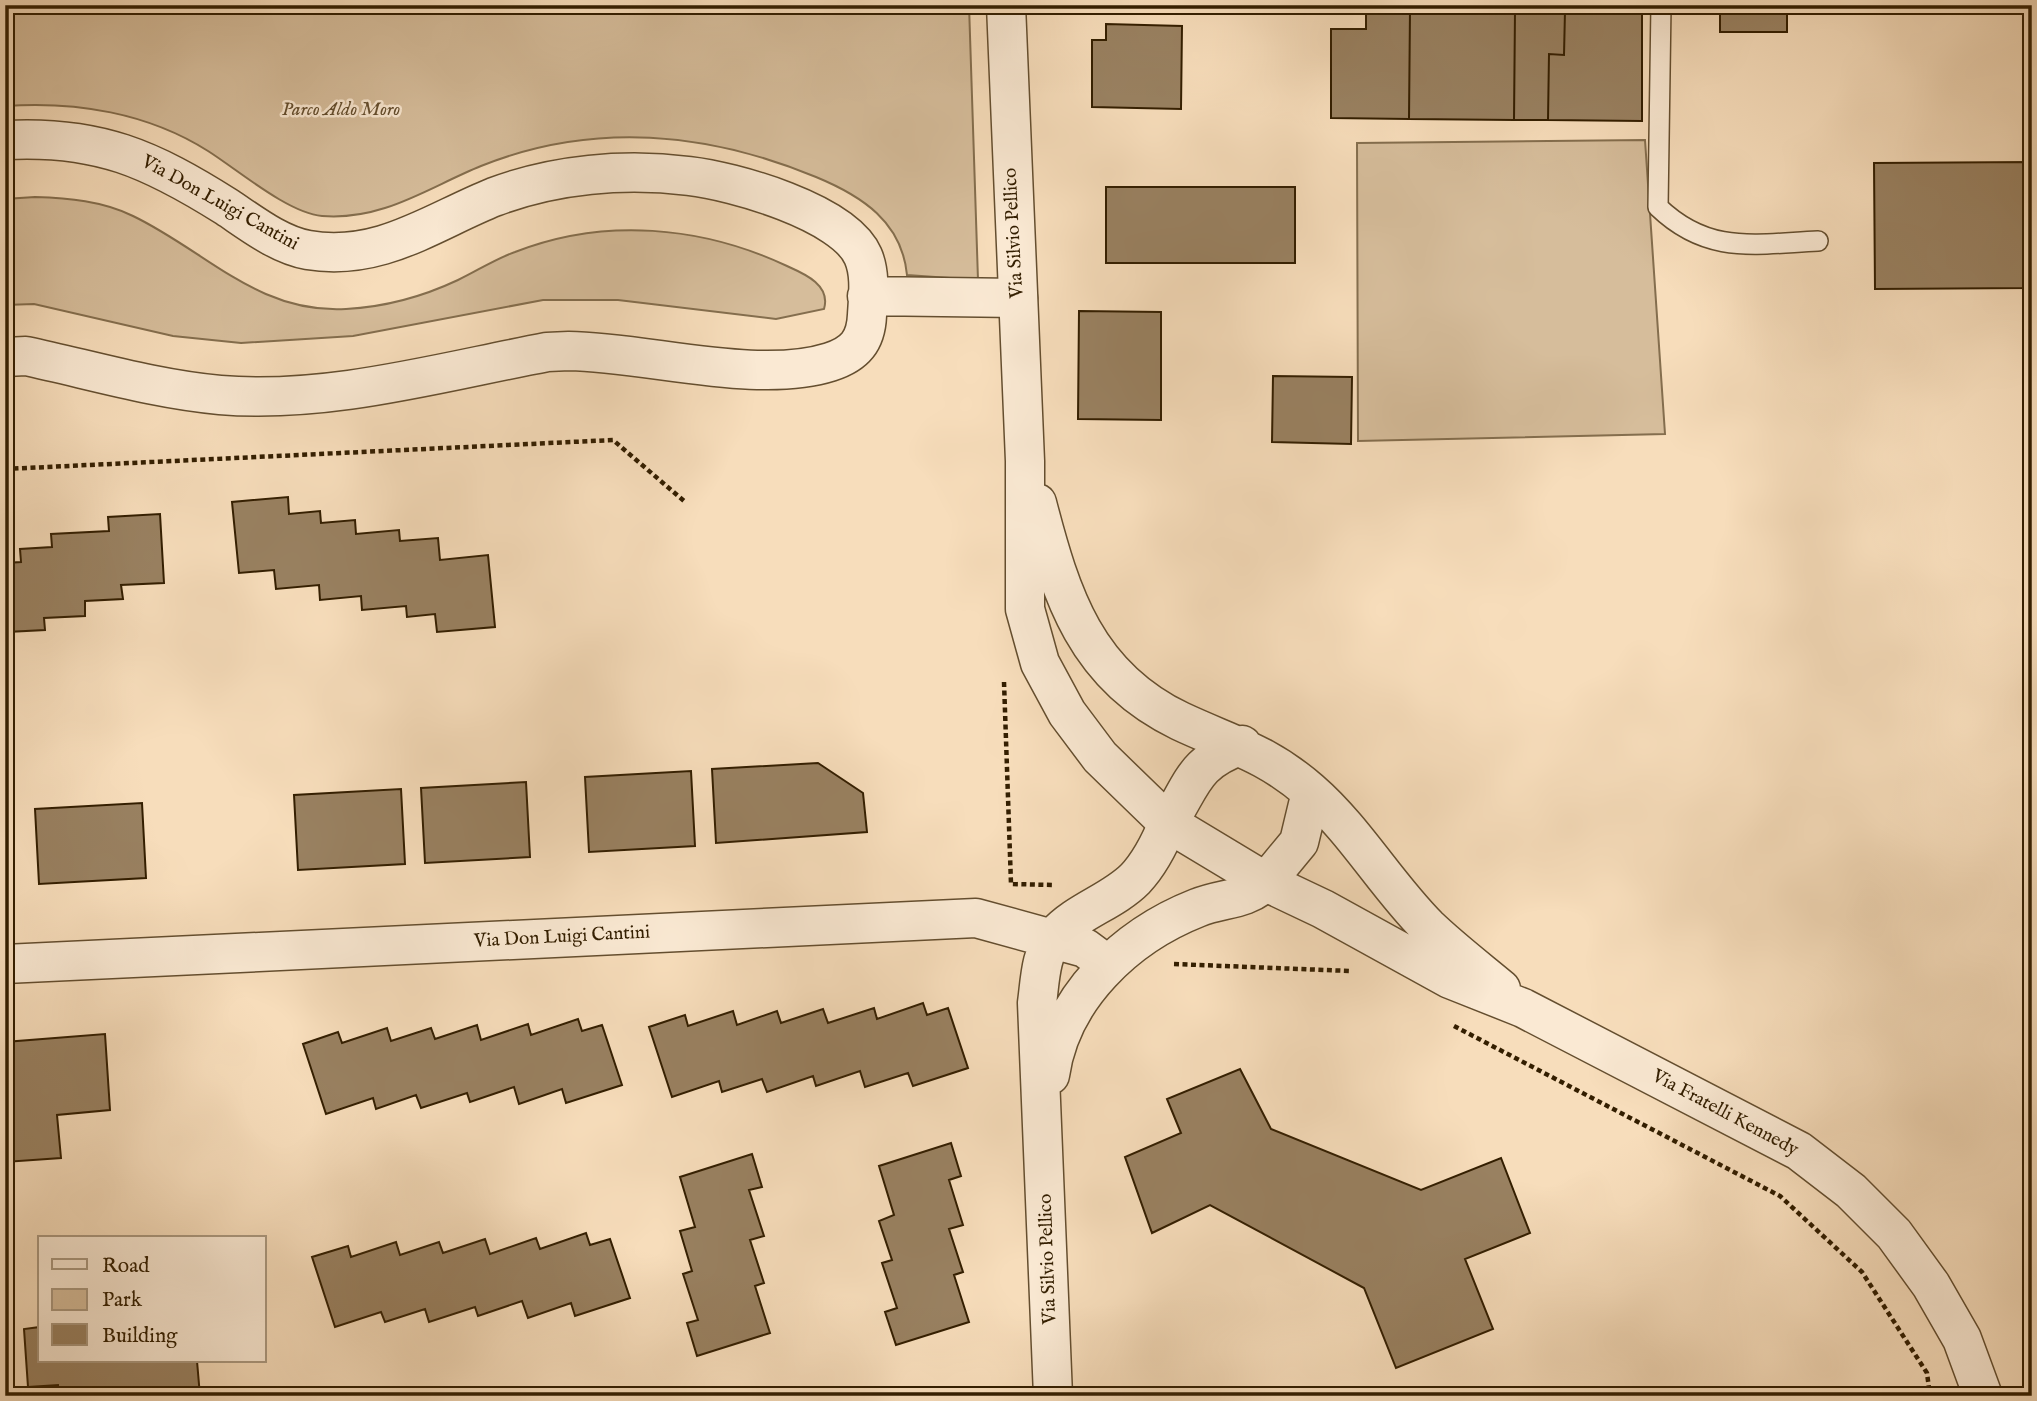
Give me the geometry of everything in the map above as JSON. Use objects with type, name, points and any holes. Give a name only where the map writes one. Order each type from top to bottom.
[{"type":"street","name":"Via Silvio Pellico","points":[[1006,5],[1026,461],[1025,609],[1040,663],[1066,713],[1100,757],[1168,823],[1266,882]]},
{"type":"street","name":"Via Don Luigi Cantini","points":[[5,140],[76,142],[126,153],[183,179],[275,238],[301,249],[318,252],[392,243],[433,228],[494,198],[559,179],[634,172],[712,179],[776,199],[849,236],[863,255],[867,296],[866,328],[860,344],[853,351],[830,362],[784,371],[569,351],[547,352],[358,387],[239,395],[161,387],[26,356],[5,357]]},
{"type":"street","points":[[867,296],[1017,298]]},
{"type":"street","name":"Via Silvio Pellico","points":[[1026,461],[1057,579],[1082,633],[1110,668],[1143,699],[1180,721],[1242,745],[1277,765]]},
{"type":"street","points":[[1054,937],[1074,920],[1134,880],[1158,848],[1168,823],[1196,773],[1215,755],[1242,745]]},
{"type":"street","name":"Via Fratelli Kennedy","points":[[1277,765],[1311,792],[1428,926],[1523,1008]]},
{"type":"street","name":"Via Silvio Pellico","points":[[1044,1122],[1052,1064],[1068,1016],[1108,965],[1135,941],[1171,918],[1205,905],[1250,895],[1266,882],[1299,842],[1311,792]]},
{"type":"street","name":"Via Fratelli Kennedy","points":[[1266,882],[1323,909],[1450,979],[1523,1008],[1799,1151],[1851,1191],[1894,1234],[1931,1285],[1962,1339],[1983,1396]]},
{"type":"street","name":"Via Don Luigi Cantini","points":[[5,964],[976,918],[1054,937],[1085,948],[1108,965]]},
{"type":"street","name":"Via Silvio Pellico","points":[[1053,1396],[1044,1122],[1037,1003],[1043,961],[1054,937]]},
{"type":"lane","points":[[1661,5],[1658,207],[1676,224],[1700,238],[1743,244],[1818,241]]},
{"type":"path","points":[[5,469],[613,440],[684,501]]},
{"type":"green space","name":"Parco Aldo Moro","points":[[5,5],[969,5],[978,280],[907,275],[904,256],[897,240],[877,213],[864,202],[833,184],[775,162],[692,142],[608,138],[565,142],[481,166],[385,208],[344,216],[309,213],[279,199],[208,151],[161,127],[111,112],[85,108],[5,106]]},
{"type":"green space","points":[[1645,140],[1665,434],[1358,441],[1357,143]]},
{"type":"green space","points":[[35,197],[85,201],[122,211],[160,230],[259,291],[286,302],[315,308],[361,308],[418,296],[508,255],[549,241],[583,234],[652,231],[721,242],[755,252],[794,269],[820,287],[824,293],[824,309],[776,319],[618,300],[543,300],[353,336],[241,343],[173,336],[34,304],[5,305],[5,199]]},
{"type":"building","points":[[1720,5],[1787,5],[1787,32],[1720,32]]},
{"type":"building","points":[[1366,10],[1410,10],[1409,119],[1331,118],[1331,29],[1366,29]]},
{"type":"building","points":[[1410,10],[1515,11],[1514,120],[1409,119]]},
{"type":"building","points":[[1515,11],[1565,11],[1564,55],[1549,54],[1548,120],[1514,120]]},
{"type":"building","points":[[1565,11],[1642,12],[1642,121],[1548,120],[1549,54],[1564,55]]},
{"type":"building","points":[[1106,24],[1182,26],[1181,109],[1092,107],[1092,40],[1106,40]]},
{"type":"building","points":[[2030,162],[2031,288],[1875,289],[1874,163]]},
{"type":"building","points":[[1106,187],[1295,187],[1295,263],[1106,263]]},
{"type":"building","points":[[1079,311],[1161,312],[1161,420],[1078,419]]},
{"type":"building","points":[[1273,376],[1352,377],[1351,444],[1272,442]]},
{"type":"building","points":[[288,497],[289,514],[320,511],[321,523],[355,520],[356,534],[399,530],[400,541],[438,538],[440,560],[488,555],[495,627],[437,632],[435,614],[407,617],[406,606],[362,610],[361,596],[320,600],[319,585],[276,589],[274,570],[239,573],[232,502]]},
{"type":"building","points":[[160,514],[164,583],[121,585],[123,599],[85,601],[85,616],[44,618],[45,630],[7,632],[8,644],[5,644],[5,563],[21,562],[20,549],[52,547],[51,534],[109,531],[108,517]]},
{"type":"building","points":[[818,763],[863,793],[867,832],[716,843],[712,769]]},
{"type":"building","points":[[691,771],[695,846],[589,852],[585,777]]},
{"type":"building","points":[[526,782],[530,857],[425,863],[421,788]]},
{"type":"building","points":[[401,789],[405,864],[298,870],[294,795]]},
{"type":"building","points":[[142,803],[146,878],[39,884],[35,809]]},
{"type":"building","points":[[5,807],[11,881],[5,882]]},
{"type":"building","points":[[923,1003],[927,1015],[948,1008],[968,1068],[913,1086],[908,1073],[865,1087],[860,1071],[816,1086],[813,1076],[767,1092],[762,1079],[722,1092],[719,1081],[672,1097],[649,1027],[685,1015],[688,1026],[733,1011],[737,1025],[777,1011],[781,1023],[823,1009],[828,1023],[874,1008],[877,1019]]},
{"type":"building","points":[[578,1019],[582,1031],[602,1025],[622,1085],[566,1103],[562,1089],[519,1104],[514,1087],[470,1102],[467,1093],[421,1108],[416,1095],[376,1109],[373,1098],[326,1114],[303,1044],[338,1032],[342,1043],[387,1028],[391,1041],[431,1028],[435,1039],[477,1025],[481,1040],[528,1024],[531,1035]]},
{"type":"building","points":[[105,1034],[110,1110],[57,1115],[61,1158],[5,1162],[5,1042]]},
{"type":"building","points":[[1240,1069],[1271,1129],[1421,1190],[1501,1158],[1530,1233],[1465,1259],[1493,1329],[1396,1368],[1364,1288],[1210,1205],[1152,1233],[1125,1157],[1181,1133],[1167,1099]]},
{"type":"building","points":[[951,1143],[961,1176],[949,1180],[963,1225],[949,1229],[963,1272],[954,1275],[969,1322],[896,1345],[885,1312],[897,1308],[882,1263],[892,1260],[879,1221],[894,1215],[879,1166]]},
{"type":"building","points":[[752,1154],[762,1187],[749,1190],[764,1236],[750,1240],[764,1283],[755,1286],[770,1333],[697,1356],[687,1323],[698,1320],[683,1274],[692,1271],[680,1231],[695,1227],[680,1177]]},
{"type":"building","points":[[586,1233],[590,1245],[610,1239],[630,1298],[575,1316],[571,1303],[528,1318],[522,1301],[478,1316],[475,1307],[429,1322],[425,1309],[385,1322],[381,1312],[335,1327],[312,1257],[348,1246],[351,1257],[396,1242],[400,1255],[439,1242],[443,1253],[485,1239],[490,1254],[536,1238],[540,1249]]},
{"type":"building","points":[[38,1327],[38,1362],[197,1362],[200,1396],[59,1396],[58,1385],[28,1387],[24,1329]]}]
